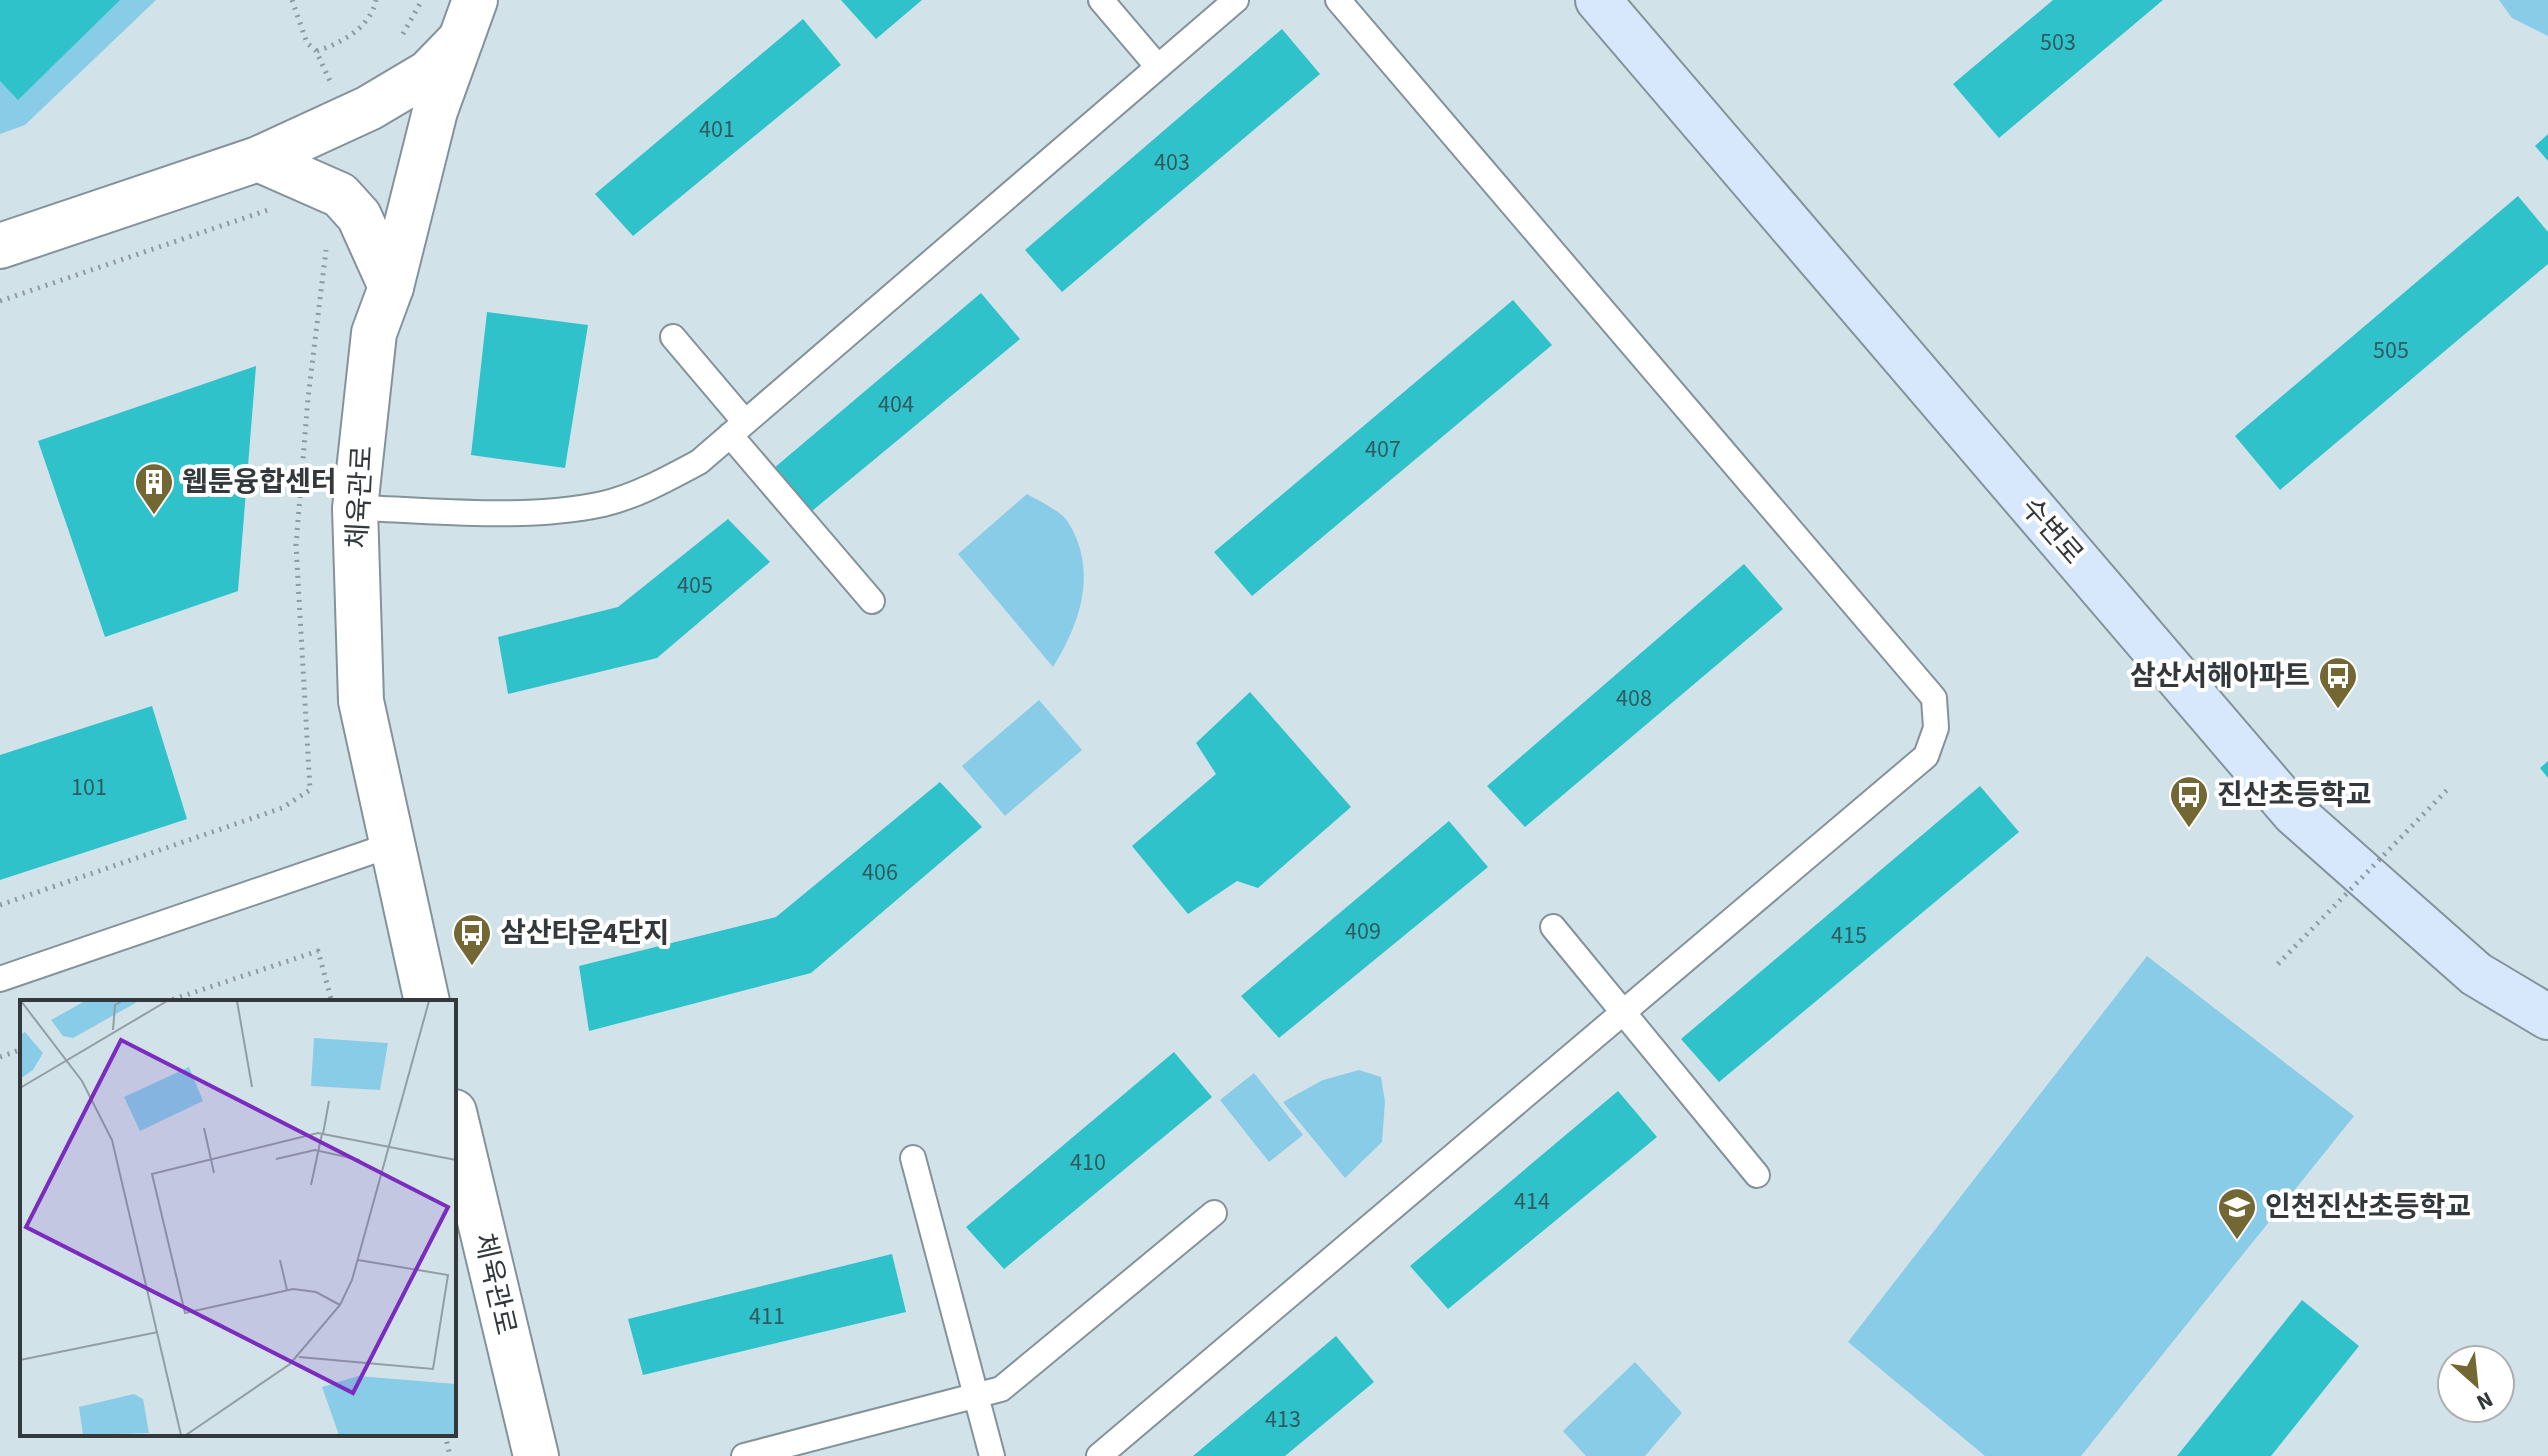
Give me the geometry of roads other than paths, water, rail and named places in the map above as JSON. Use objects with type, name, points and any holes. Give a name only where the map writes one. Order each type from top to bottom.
[{"type":"main road","name":"수변로","points":[[1598,0],[2294,813],[2476,974],[2548,1017]]},
{"type":"street","points":[[0,246],[258,159],[369,108],[428,73],[468,19]]},
{"type":"street","name":"체육관로","points":[[427,1000],[361,701],[355,508],[374,333],[391,287],[435,111],[468,19]]},
{"type":"street","points":[[258,159],[340,195],[359,216],[391,287]]},
{"type":"street","name":"체육관로","points":[[456,1120],[536,1456]]},
{"type":"lane","points":[[1101,0],[1158,67]]},
{"type":"lane","points":[[355,508],[544,512],[604,503],[653,486],[699,462],[1236,0]]},
{"type":"lane","points":[[1099,1456],[1926,756],[1936,728],[1934,698],[1338,0]]},
{"type":"lane","points":[[673,337],[738,428],[872,601]]},
{"type":"lane","points":[[0,979],[391,845]]},
{"type":"lane","points":[[1553,927],[1757,1175]]},
{"type":"lane","points":[[913,1158],[992,1456]]},
{"type":"lane","points":[[744,1456],[1001,1389],[1214,1213]]},
{"type":"place","name":"웹툰융합센터","points":[[154,516]]},
{"type":"place","name":"삼산서해아파트","points":[[2338,710]]},
{"type":"place","name":"진산초등학교","points":[[2189,829]]},
{"type":"place","name":"삼산타운4단지","points":[[472,967]]},
{"type":"place","name":"인천진산초등학교","points":[[2237,1241]]}]
